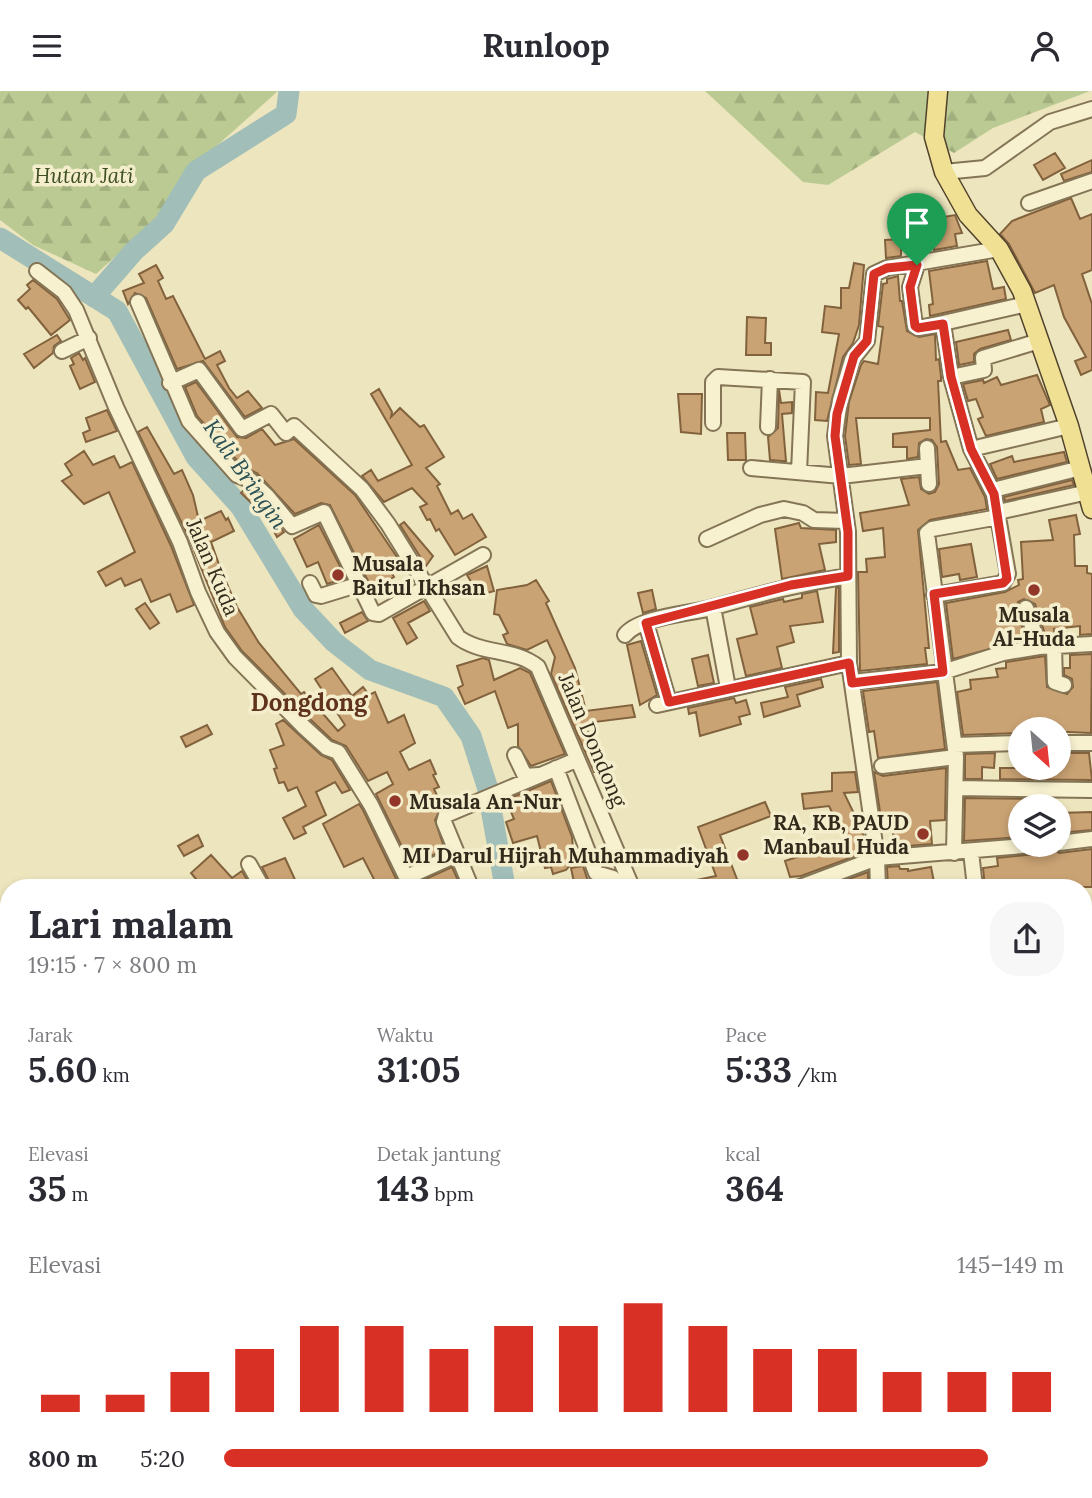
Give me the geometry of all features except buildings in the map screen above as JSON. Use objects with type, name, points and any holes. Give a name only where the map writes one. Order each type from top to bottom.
[{"type":"main road","points":[[938,91],[934,137],[944,172],[968,215],[999,249],[1027,304],[1069,426],[1090,500]]},
{"type":"street","points":[[944,172],[985,168],[1050,122],[1092,109]]},
{"type":"street","points":[[1029,202],[1092,181]]},
{"type":"street","points":[[878,879],[849,663],[846,521],[835,436],[837,414],[854,356],[867,341],[873,302],[873,277],[887,268],[999,249]]},
{"type":"street","points":[[917,265],[910,287],[915,326],[918,328],[1027,304]]},
{"type":"street","name":"Jalan Kuda","points":[[37,271],[70,298],[116,407],[176,531],[198,592],[217,632],[235,657],[304,727],[327,748],[338,752],[372,805],[408,879]]},
{"type":"street","points":[[138,302],[188,421],[237,475],[250,480],[267,496],[290,525],[324,512],[370,610],[377,614],[483,555]]},
{"type":"street","points":[[934,594],[1005,582],[1008,574],[993,490],[980,472],[971,449],[951,377],[943,324]]},
{"type":"street","points":[[62,351],[89,338]]},
{"type":"street","points":[[951,377],[984,370],[984,357],[1040,341]]},
{"type":"street","name":"Jalan Dondong","points":[[170,383],[198,370],[242,429],[271,414],[286,433],[294,426],[362,489],[388,524],[458,637],[465,643],[499,650],[538,667],[628,879]]},
{"type":"street","points":[[713,423],[716,378],[800,381],[804,384],[799,472]]},
{"type":"street","points":[[768,426],[770,379]]},
{"type":"street","points":[[971,449],[1069,426]]},
{"type":"street","points":[[927,448],[929,484]]},
{"type":"street","points":[[751,468],[841,476],[928,465]]},
{"type":"street","points":[[993,490],[1081,468]]},
{"type":"street","points":[[954,853],[955,751],[943,672],[928,531],[999,514],[1090,500]]},
{"type":"street","points":[[708,539],[760,515],[784,509],[803,513],[814,520],[846,521]]},
{"type":"street","points":[[625,635],[632,627],[646,623],[791,585],[848,576]]},
{"type":"street","points":[[310,583],[319,596],[357,585]]},
{"type":"street","points":[[713,607],[729,688]]},
{"type":"street","points":[[1026,608],[1046,647],[1055,681],[1064,685]]},
{"type":"street","points":[[646,623],[663,703],[849,663]]},
{"type":"street","points":[[852,683],[943,672],[1003,653],[1092,644]]},
{"type":"street","points":[[1071,743],[1092,743]]},
{"type":"street","points":[[882,766],[955,751],[1008,744]]},
{"type":"street","points":[[515,755],[525,776],[540,775]]},
{"type":"street","points":[[467,879],[444,818],[449,813],[576,760]]},
{"type":"street","points":[[556,768],[596,873],[613,876]]},
{"type":"street","points":[[956,788],[1092,790]]},
{"type":"street","points":[[1071,842],[1092,839]]},
{"type":"street","points":[[821,879],[877,858],[1008,848]]},
{"type":"street","points":[[971,852],[974,879]]},
{"type":"street","points":[[414,879],[456,855]]},
{"type":"street","points":[[249,864],[257,879]]},
{"type":"street","points":[[1092,1221],[1092,1228]]},
{"type":"green space","name":"Hutan Jati","points":[[0,91],[278,91],[183,176],[154,222],[96,274],[33,245],[0,220]]},
{"type":"green space","points":[[705,91],[1090,91],[993,128],[954,153],[915,132],[828,185],[803,182]]},
{"type":"waterway","points":[[94,297],[134,251],[164,224],[196,171],[286,114],[289,91]]},
{"type":"waterway","name":"Kali Bringin","points":[[0,238],[117,311],[196,457],[241,507],[303,609],[334,642],[370,670],[444,697],[471,736],[487,786],[504,879]]},
{"type":"place","name":"Musala Baitul Ikhsan","points":[[338,575]]},
{"type":"place","name":"Musala Al-Huda","points":[[1034,590]]},
{"type":"place","name":"Musala An-Nur","points":[[395,801]]},
{"type":"place","name":"RA, KB, PAUD Manbaul Huda","points":[[923,834]]},
{"type":"place","name":"MI Darul Hijrah Muhammadiyah","points":[[743,855]]},
{"type":"district","name":"Dongdong","points":[[309,702]]},
{"type":"route","points":[[917,265],[910,287],[915,326],[918,328],[943,324],[951,377],[962,421],[980,472],[993,490],[1007,579],[1003,583],[934,594],[943,672],[852,683],[849,663],[669,702],[646,623],[713,607],[742,596],[848,576],[848,532],[835,436],[840,400],[854,356],[867,341],[874,274],[887,268],[917,265]]}]
